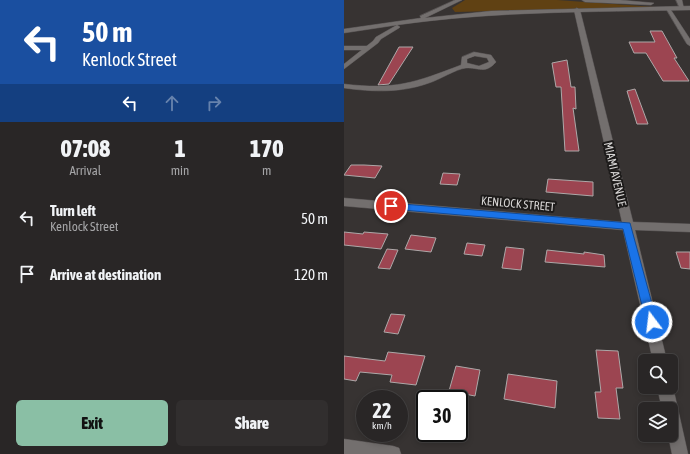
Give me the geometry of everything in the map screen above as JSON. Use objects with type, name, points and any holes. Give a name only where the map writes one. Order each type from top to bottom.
[{"type":"street","points":[[344,31],[407,26],[446,8],[459,0]]},
{"type":"street","points":[[585,0],[612,3],[651,4]]},
{"type":"street","points":[[679,0],[682,8]]},
{"type":"street","points":[[376,42],[376,39],[382,35],[426,20],[441,13],[446,8]]},
{"type":"street","points":[[667,8],[690,44]]},
{"type":"street","points":[[426,20],[491,13],[690,8]]},
{"type":"street","name":"MIAMI AVENUE","points":[[577,10],[626,226],[658,354]]},
{"type":"street","points":[[344,67],[376,42],[387,39],[400,32]]},
{"type":"street","points":[[344,48],[367,48]]},
{"type":"street","points":[[344,86],[377,90],[411,86],[424,83],[466,66]]},
{"type":"street","name":"KENLOCK STREET","points":[[344,202],[626,226],[690,228]]},
{"type":"street","points":[[677,442],[680,454]]},
{"type":"street","points":[[344,447],[393,454]]},
{"type":"shaded area","points":[[465,0],[557,0],[655,7],[455,12],[452,8]]},
{"type":"building","points":[[650,31],[662,31],[677,58],[674,58],[689,81],[663,81],[646,53],[634,53],[629,42],[655,42]]},
{"type":"building","points":[[399,47],[413,47],[389,84],[378,85]]},
{"type":"building","points":[[567,60],[571,87],[575,87],[576,109],[573,108],[579,151],[565,151],[561,87],[556,87],[552,63]]},
{"type":"building","points":[[635,89],[648,124],[637,124],[627,91]]},
{"type":"building","points":[[351,165],[382,166],[375,178],[344,175]]},
{"type":"building","points":[[443,173],[460,174],[457,185],[440,184]]},
{"type":"building","points":[[548,179],[593,182],[593,196],[546,192]]},
{"type":"building","points":[[344,232],[388,234],[381,249],[344,245]]},
{"type":"building","points":[[411,235],[436,238],[431,252],[405,249]]},
{"type":"building","points":[[467,243],[485,245],[482,256],[464,254]]},
{"type":"building","points":[[506,247],[524,249],[521,270],[502,268]]},
{"type":"building","points":[[387,249],[398,250],[390,269],[378,268]]},
{"type":"building","points":[[547,250],[584,254],[584,252],[604,255],[605,267],[545,262]]},
{"type":"building","points":[[676,252],[690,252],[690,269],[681,268]]},
{"type":"building","points":[[391,314],[405,315],[398,334],[384,332]]},
{"type":"building","points":[[596,350],[618,351],[623,388],[616,388],[620,419],[598,418],[595,392],[601,392]]},
{"type":"building","points":[[388,352],[425,356],[416,385],[390,382],[392,375],[360,372],[356,381],[344,379],[344,356],[385,361]]},
{"type":"building","points":[[456,366],[480,370],[475,396],[468,395],[468,390],[449,390]]},
{"type":"building","points":[[508,374],[557,381],[555,408],[504,399]]},
{"type":"route","points":[[391,206],[626,226],[652,322]]}]
